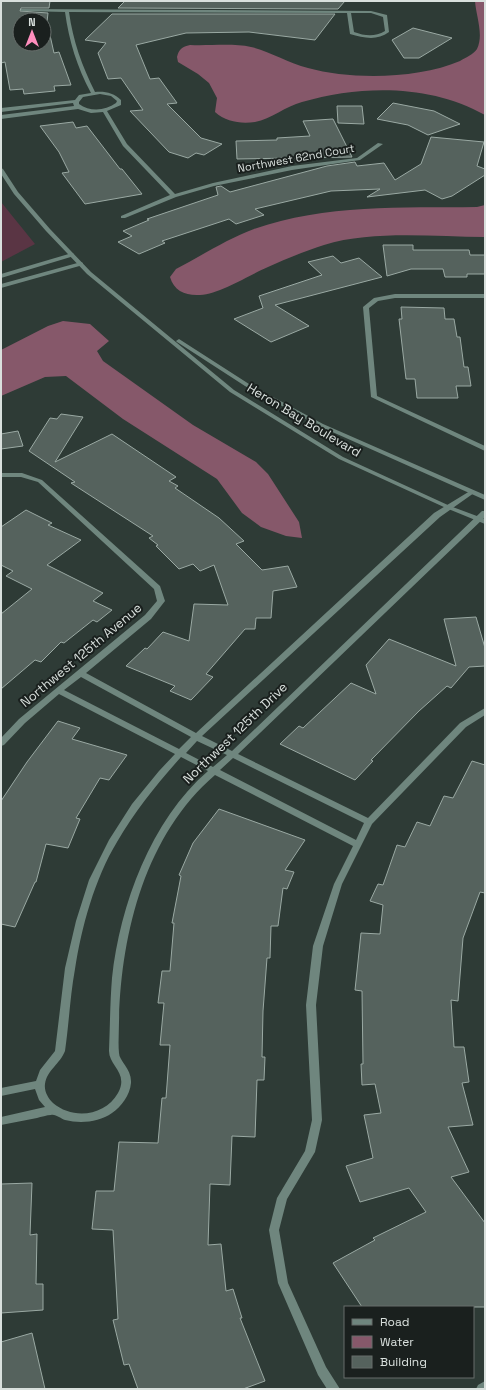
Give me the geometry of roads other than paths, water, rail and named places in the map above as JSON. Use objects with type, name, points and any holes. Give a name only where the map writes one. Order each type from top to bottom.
[{"type":"street","points":[[23,10],[349,12],[380,13],[386,16],[387,31],[383,35],[359,36],[352,32],[349,12]]},
{"type":"street","points":[[67,10],[70,38],[79,66],[93,93]]},
{"type":"street","points":[[1,110],[76,101],[81,96],[93,93],[113,95],[119,100],[116,106],[104,110],[90,110],[79,107],[1,117]]},
{"type":"street","points":[[76,101],[76,105],[79,107]]},
{"type":"street","points":[[104,110],[125,145],[174,196]]},
{"type":"street","name":"Northwest 62nd Court","points":[[123,217],[174,196],[252,175],[358,159],[380,144]]},
{"type":"street","name":"Heron Bay Boulevard","points":[[1,170],[16,193],[81,264],[232,391],[341,458],[448,507],[483,518]]},
{"type":"street","points":[[1,276],[72,255]]},
{"type":"street","points":[[1,286],[81,264]]},
{"type":"street","points":[[485,296],[395,296],[376,299],[366,307],[374,397],[485,449]]},
{"type":"street","name":"Heron Bay Boulevard","points":[[150,322],[247,385],[321,425],[485,498]]},
{"type":"street","name":"Northwest 125th Avenue","points":[[1,475],[22,475],[40,481],[157,588],[161,601],[148,617],[22,721],[1,743]]},
{"type":"street","name":"Northwest 125th Drive","points":[[40,1084],[46,1067],[59,1054],[70,968],[85,903],[108,851],[137,802],[181,754],[195,736],[437,515],[472,492]]},
{"type":"street","name":"Northwest 125th Drive","points":[[53,1110],[68,1117],[93,1117],[107,1112],[123,1095],[127,1082],[124,1068],[114,1056],[118,969],[129,907],[150,855],[175,811],[213,770],[232,755],[483,518]]},
{"type":"street","points":[[80,673],[195,736],[369,822]]},
{"type":"street","points":[[59,691],[357,844]]},
{"type":"street","points":[[334,1389],[322,1370],[283,1284],[274,1230],[282,1198],[310,1152],[317,1120],[311,1005],[318,946],[338,884],[369,822],[463,725],[485,711]]},
{"type":"street","points":[[1,1092],[40,1084],[43,1098],[53,1110],[1,1121]]},
{"type":"water","points":[[475,1],[485,1],[485,115],[464,105],[442,98],[395,90],[371,90],[325,96],[302,102],[255,122],[234,122],[215,112],[217,98],[209,83],[198,74],[178,62],[177,57],[181,49],[190,45],[237,45],[258,49],[301,66],[325,72],[364,76],[384,76],[425,71],[460,61],[476,51],[479,44],[480,32]]},
{"type":"water","points":[[485,205],[485,237],[404,235],[363,237],[343,240],[303,252],[225,288],[208,294],[190,295],[181,292],[174,286],[170,277],[176,269],[224,243],[254,229],[281,221],[336,211],[392,208],[477,207]]},
{"type":"water","points":[[63,321],[90,324],[109,341],[97,351],[103,361],[193,425],[256,462],[268,474],[299,522],[302,538],[286,536],[261,527],[242,513],[217,479],[123,419],[66,376],[45,377],[1,396],[1,350],[48,326]]}]
